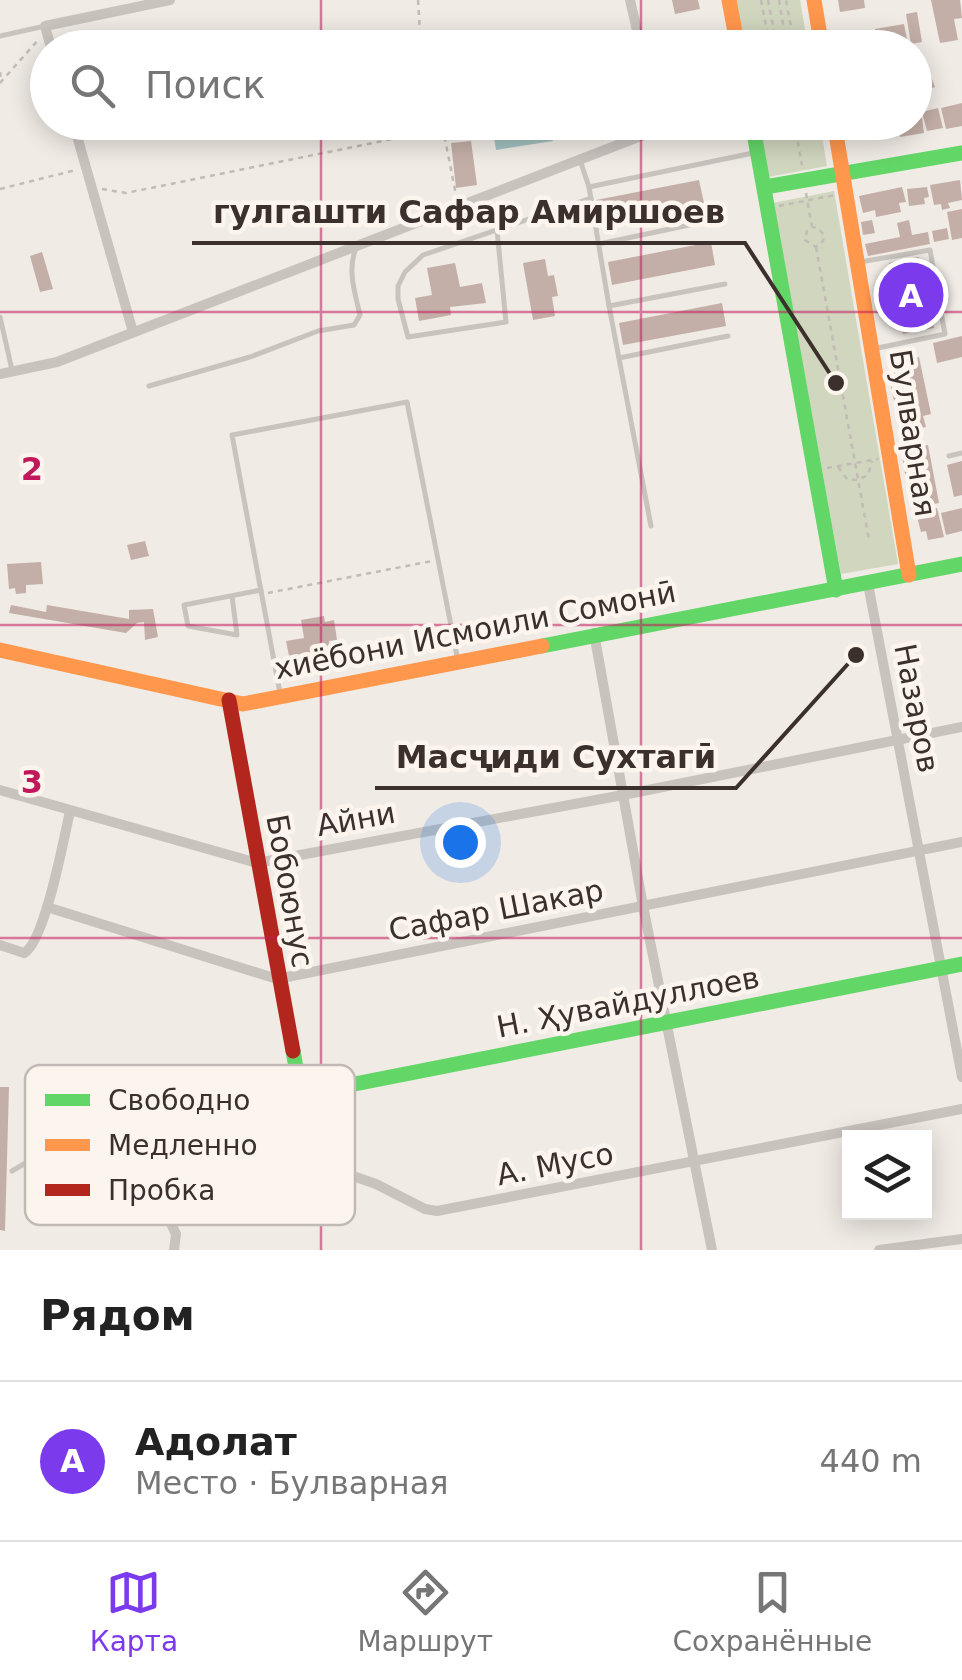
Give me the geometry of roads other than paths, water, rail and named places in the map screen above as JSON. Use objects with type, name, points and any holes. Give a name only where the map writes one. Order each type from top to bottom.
[{"type":"street","points":[[45,28],[170,0]]},
{"type":"street","points":[[630,0],[637,30]]},
{"type":"street","points":[[729,0],[735,30]]},
{"type":"street","points":[[814,0],[819,30]]},
{"type":"street","points":[[77,140],[134,332]]},
{"type":"street","points":[[0,374],[57,362],[626,140]]},
{"type":"street","points":[[756,140],[836,590]]},
{"type":"street","name":"Булварная","points":[[837,140],[909,575]]},
{"type":"street","points":[[765,188],[962,153]]},
{"type":"street","name":"хиёбони Исмоили Сомонӣ","points":[[0,650],[242,704],[962,564]]},
{"type":"street","name":"Назаров","points":[[868,584],[962,1077]]},
{"type":"street","points":[[594,634],[712,1250]]},
{"type":"street","name":"Бобоюнус","points":[[229,700],[295,1065]]},
{"type":"street","name":"Айни","points":[[0,790],[257,863],[962,727]]},
{"type":"street","points":[[0,945],[24,954],[30,951],[47,906],[70,811]]},
{"type":"street","name":"Сафар Шакар","points":[[47,906],[277,979],[962,842]]},
{"type":"street","name":"Н. Ҳувайдуллоев","points":[[355,1081],[962,964]]},
{"type":"street","name":"А. Мусо","points":[[355,1177],[438,1212],[962,1109]]},
{"type":"street","points":[[172,1225],[176,1234],[174,1250]]},
{"type":"street","points":[[880,1250],[962,1239]]},
{"type":"lane","points":[[34,30],[45,28]]},
{"type":"lane","points":[[0,36],[30,31]]},
{"type":"lane","points":[[589,187],[758,152]]},
{"type":"lane","points":[[580,160],[589,187],[652,526]]},
{"type":"lane","points":[[497,230],[506,322],[408,337],[398,286],[405,272],[423,256],[497,230],[591,198]]},
{"type":"lane","points":[[598,244],[714,220]]},
{"type":"lane","points":[[149,386],[250,357],[318,332],[354,325],[360,316],[351,260],[357,245]]},
{"type":"lane","points":[[857,262],[930,250],[945,334],[872,349]]},
{"type":"lane","points":[[609,306],[725,284]]},
{"type":"lane","points":[[0,318],[13,373]]},
{"type":"lane","points":[[619,358],[728,336]]},
{"type":"lane","points":[[281,696],[232,435],[407,402],[458,660]]},
{"type":"lane","points":[[949,456],[962,453]]},
{"type":"lane","points":[[232,596],[237,635],[188,626],[184,605],[232,596],[262,592]]},
{"type":"lane","points":[[12,1171],[25,1163]]},
{"type":"water","points":[[494,140],[553,140],[553,141],[496,150]]},
{"type":"place","name":"Адолат","points":[[911,295]]},
{"type":"place","name":"гулгашти Сафар Амиршоев","points":[[836,383]]},
{"type":"place","name":"Масҷиди Сухтагӣ","points":[[856,655]]}]
